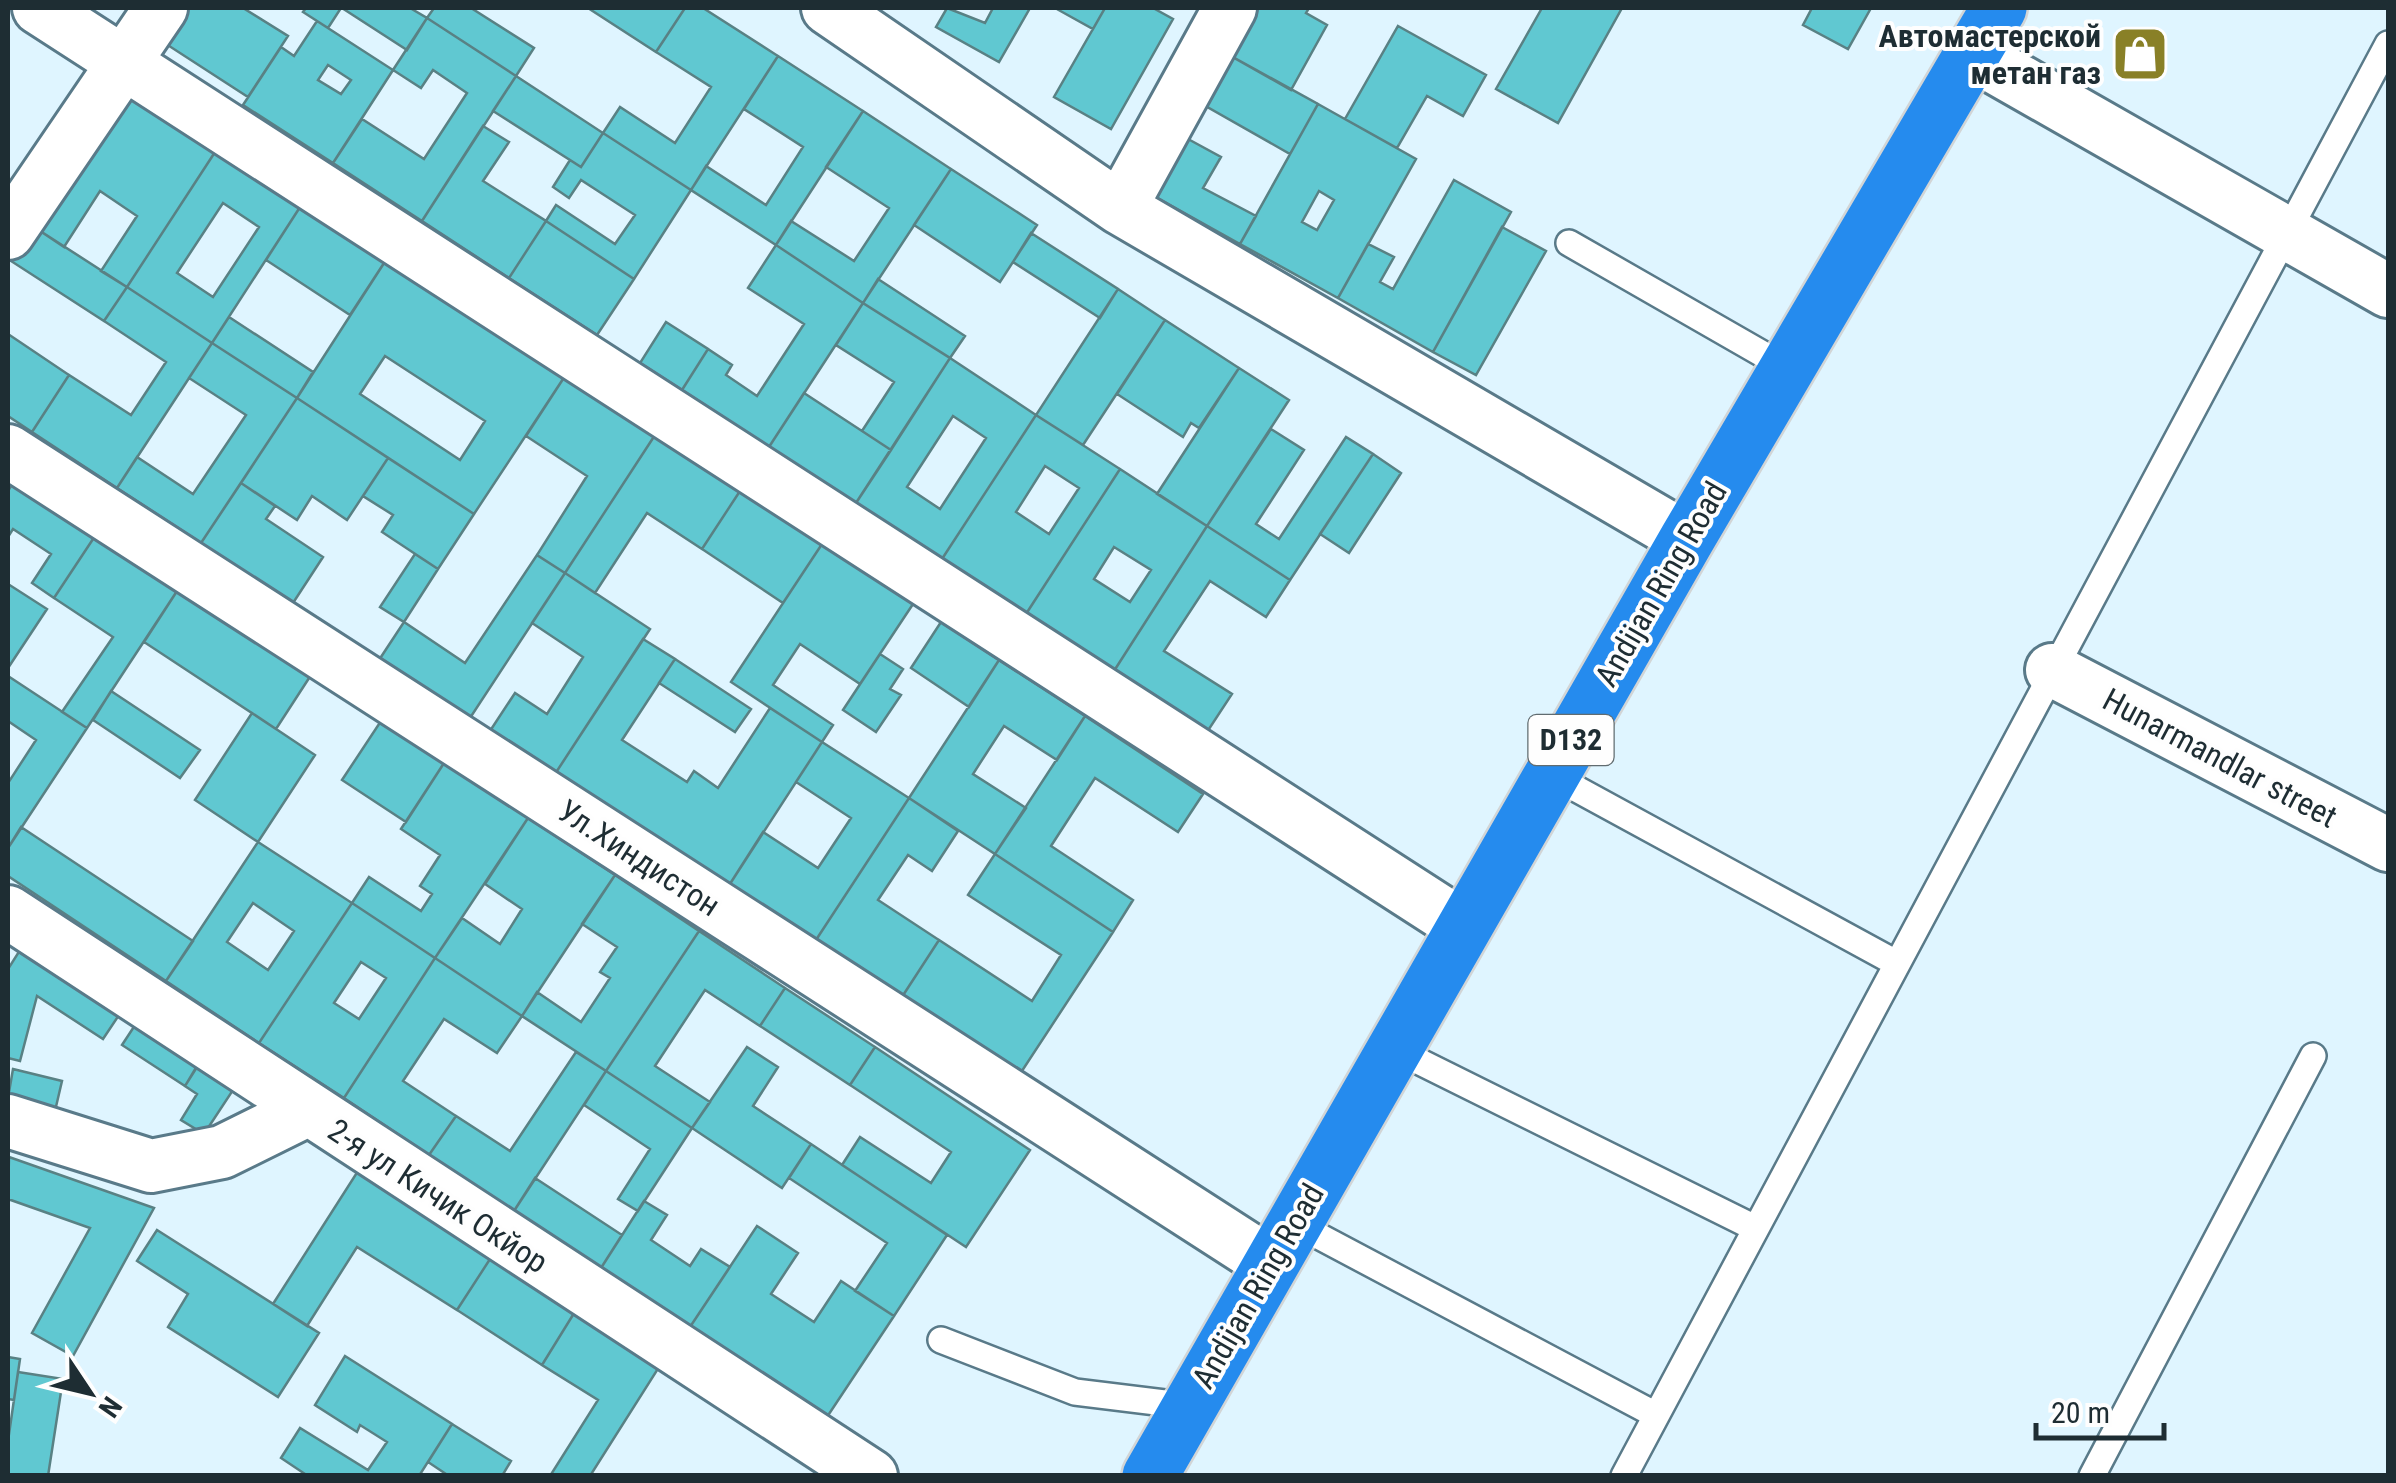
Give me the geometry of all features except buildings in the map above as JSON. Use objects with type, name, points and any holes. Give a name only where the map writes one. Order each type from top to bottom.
[{"type":"highway","name":"Andijan Ring Road","points":[[1150,1476],[1687,539],[1986,31]]},
{"type":"street","points":[[39,8],[1464,927]]},
{"type":"street","points":[[8,233],[161,8]]},
{"type":"street","points":[[828,8],[1120,208],[1687,539]]},
{"type":"street","points":[[1120,208],[1230,8]]},
{"type":"street","points":[[1986,31],[2287,232],[2388,290]]},
{"type":"street","name":"Ул.Хиндистон","points":[[8,451],[1282,1244]]},
{"type":"street","name":"Hunarmandlar street","points":[[2052,670],[2388,845]]},
{"type":"street","name":"2-я ул Кичик Окйор","points":[[8,912],[859,1473]]},
{"type":"street","points":[[8,1121],[150,1166],[222,1152],[306,1110]]},
{"type":"lane","points":[[1624,1476],[2388,44]]},
{"type":"lane","points":[[1569,243],[1787,368]]},
{"type":"lane","points":[[1552,774],[1896,963]]},
{"type":"lane","points":[[1394,1049],[1756,1228]]},
{"type":"lane","points":[[2092,1476],[2312,1056]]},
{"type":"lane","points":[[1282,1244],[1656,1415]]},
{"type":"lane","points":[[941,1340],[1074,1392],[1190,1406]]},
{"type":"place","name":"Автомастерской метан газ","points":[[2140,54]]}]
